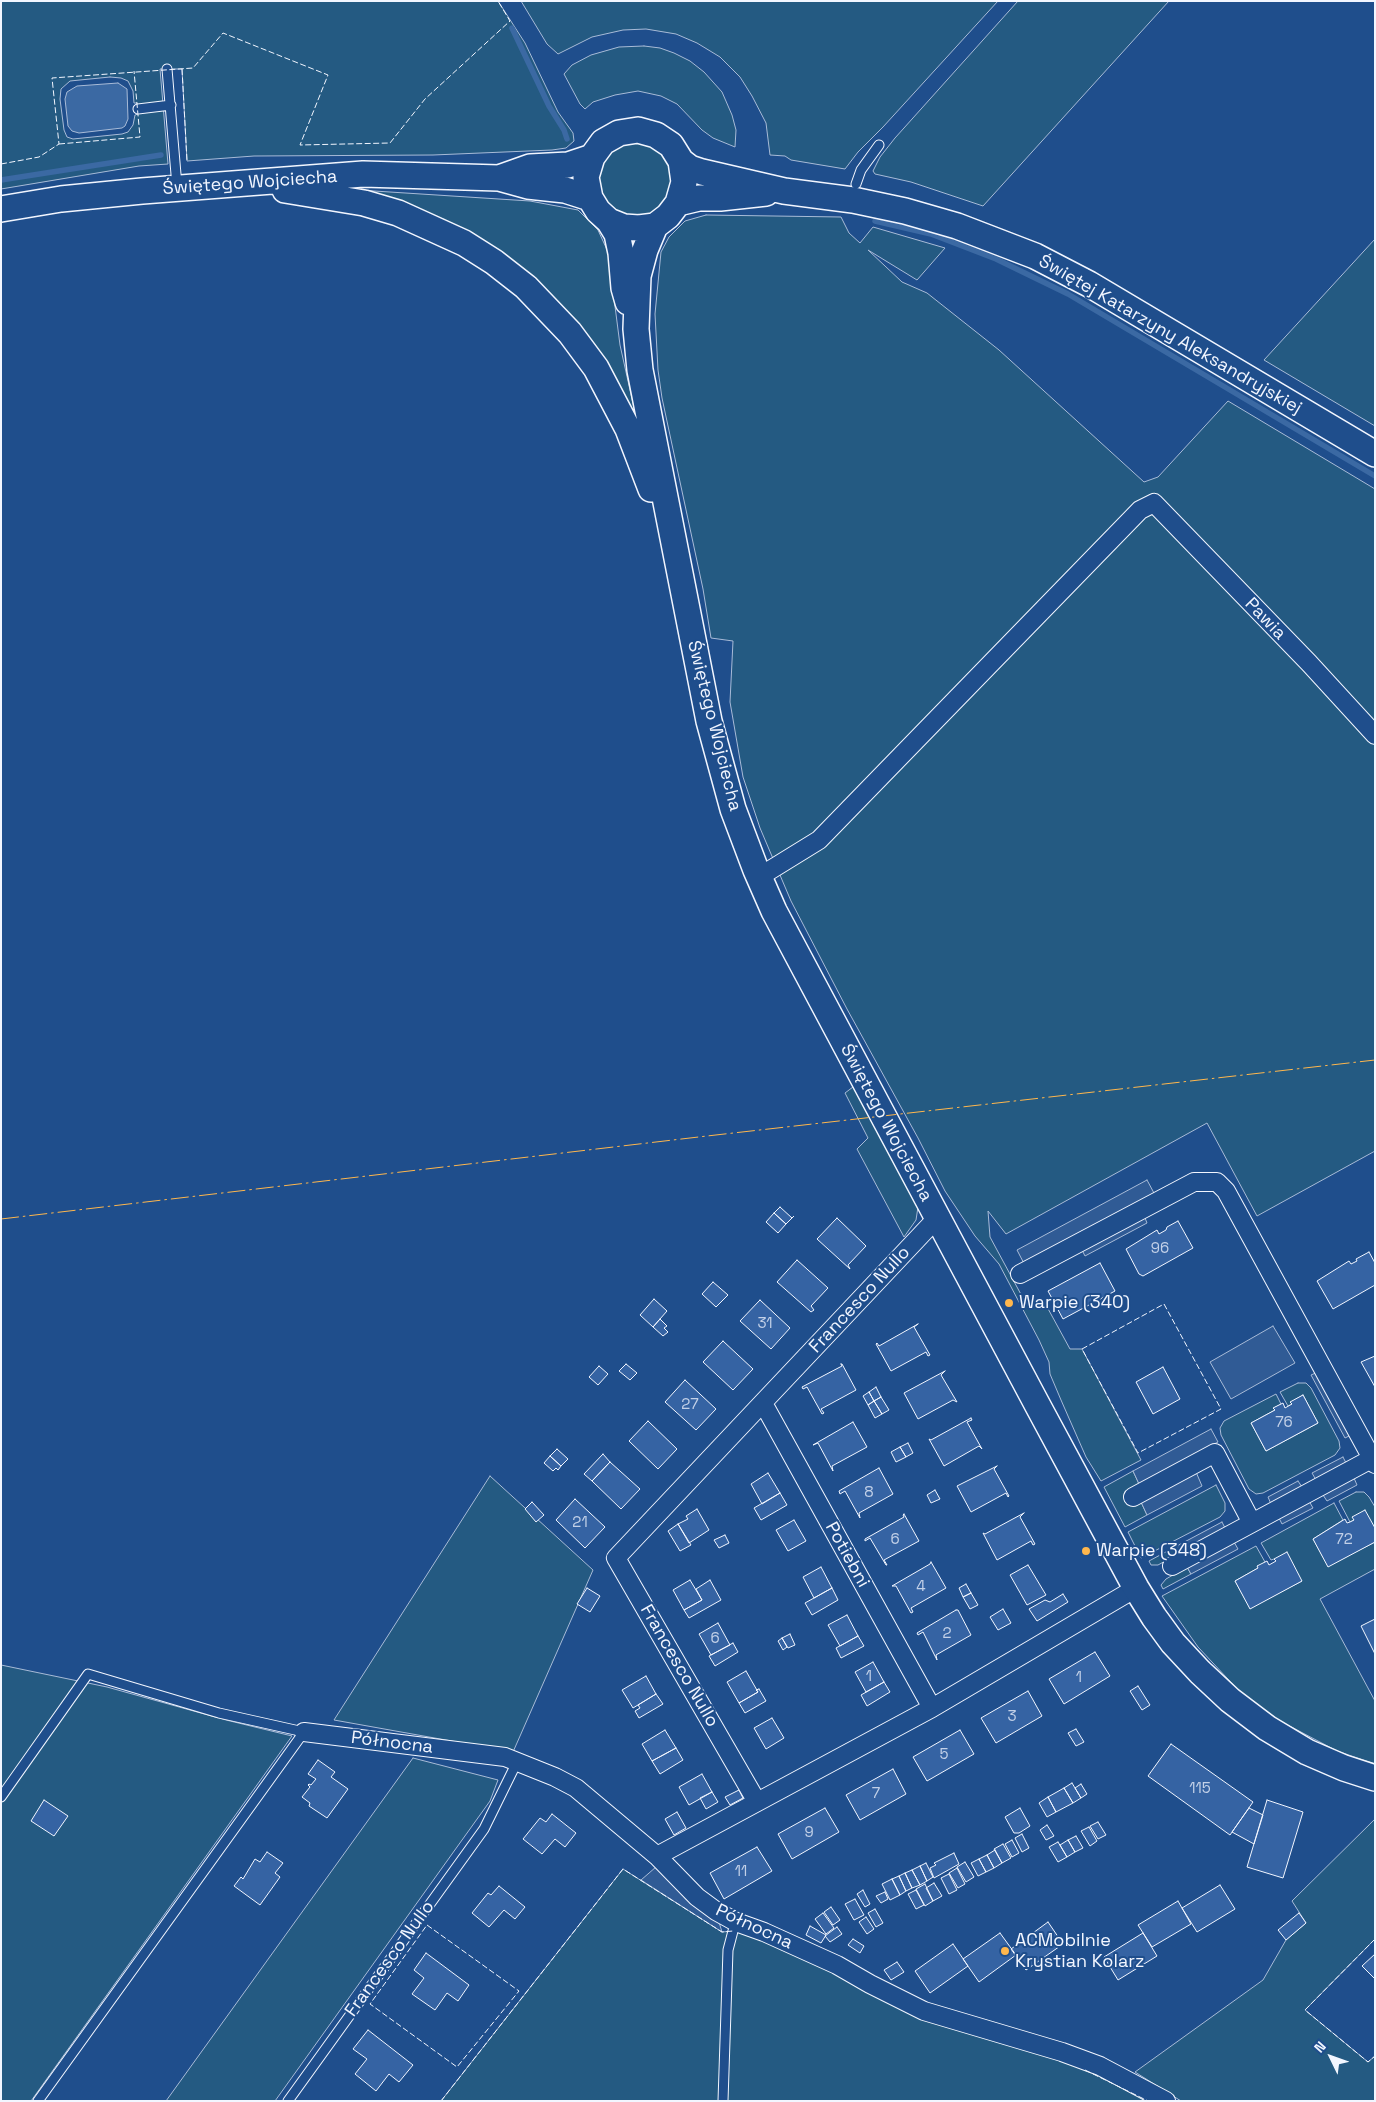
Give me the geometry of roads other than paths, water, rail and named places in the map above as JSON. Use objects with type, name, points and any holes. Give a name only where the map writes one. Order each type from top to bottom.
[{"type":"street","points":[[638,130],[656,135],[671,145],[681,161],[684,182],[678,203],[668,216],[655,226],[624,227],[609,221],[598,211],[590,198],[586,177],[592,157],[603,142],[619,133],[638,130]]},
{"type":"street","name":"Świętego Wojciecha","points":[[499,178],[530,167],[568,165],[592,157]]},
{"type":"street","name":"Świętej Katarzyny Aleksandryjskiej","points":[[681,161],[690,168],[702,172],[784,191],[853,200],[905,211],[958,226],[1036,256],[1089,284],[1375,454]]},
{"type":"street","name":"Świętego Wojciecha","points":[[1,209],[61,199],[363,174],[499,178],[528,186],[565,190],[590,198]]},
{"type":"street","points":[[251,183],[364,203],[398,213],[464,243],[494,262],[526,287],[570,333],[596,368],[628,429],[644,472],[672,535]]},
{"type":"street","name":"Świętej Katarzyny Aleksandryjskiej","points":[[678,203],[699,198],[720,198],[784,191]]},
{"type":"street","name":"Świętego Wojciecha","points":[[609,221],[617,234],[621,253],[624,288],[636,328]]},
{"type":"street","name":"Świętego Wojciecha","points":[[655,226],[645,250],[638,276],[636,328],[646,407],[717,753],[733,809],[759,878],[796,954],[1136,1588],[1173,1643],[1230,1700],[1267,1728],[1307,1752],[1344,1768],[1375,1778]]},
{"type":"street","name":"Pawia","points":[[759,878],[819,840],[1140,510],[1154,503],[1309,663],[1375,735]]},
{"type":"street","points":[[1020,1274],[1194,1182],[1217,1182],[1226,1191],[1374,1460],[1172,1566]]},
{"type":"street","name":"Francesco Nullo","points":[[757,1802],[616,1558],[937,1218]]},
{"type":"street","name":"Potiebni","points":[[762,1403],[932,1708]]},
{"type":"street","points":[[1133,1497],[1215,1453],[1252,1523]]},
{"type":"street","points":[[657,1856],[932,1708],[1136,1588]]},
{"type":"street","name":"Północna","points":[[304,1732],[504,1757],[555,1777],[576,1788],[657,1856],[697,1897],[716,1911],[736,1922],[764,1932],[837,1965],[924,2011],[1062,2052],[1100,2066],[1166,2101]]},
{"type":"lane","points":[[167,69],[178,189]]},
{"type":"lane","points":[[138,109],[171,105]]},
{"type":"lane","points":[[856,184],[861,170],[879,145]]},
{"type":"lane","points":[[1,1797],[88,1674],[219,1713],[304,1732],[38,2101]]},
{"type":"lane","name":"Francesco Nullo","points":[[288,2101],[484,1829],[517,1762]]},
{"type":"lane","points":[[723,2101],[728,1950],[733,1931]]},
{"type":"waterway","points":[[512,28],[567,139]]},
{"type":"waterway","points":[[1,180],[161,155]]},
{"type":"waterway","points":[[875,221],[931,234],[996,259],[1068,294],[1375,476]]},
{"type":"place","name":"Warpie (340)","points":[[1009,1303]]},
{"type":"place","name":"Warpie (348)","points":[[1086,1551]]},
{"type":"place","name":"ACMobilnie Krystian Kolarz","points":[[1005,1951]]}]
